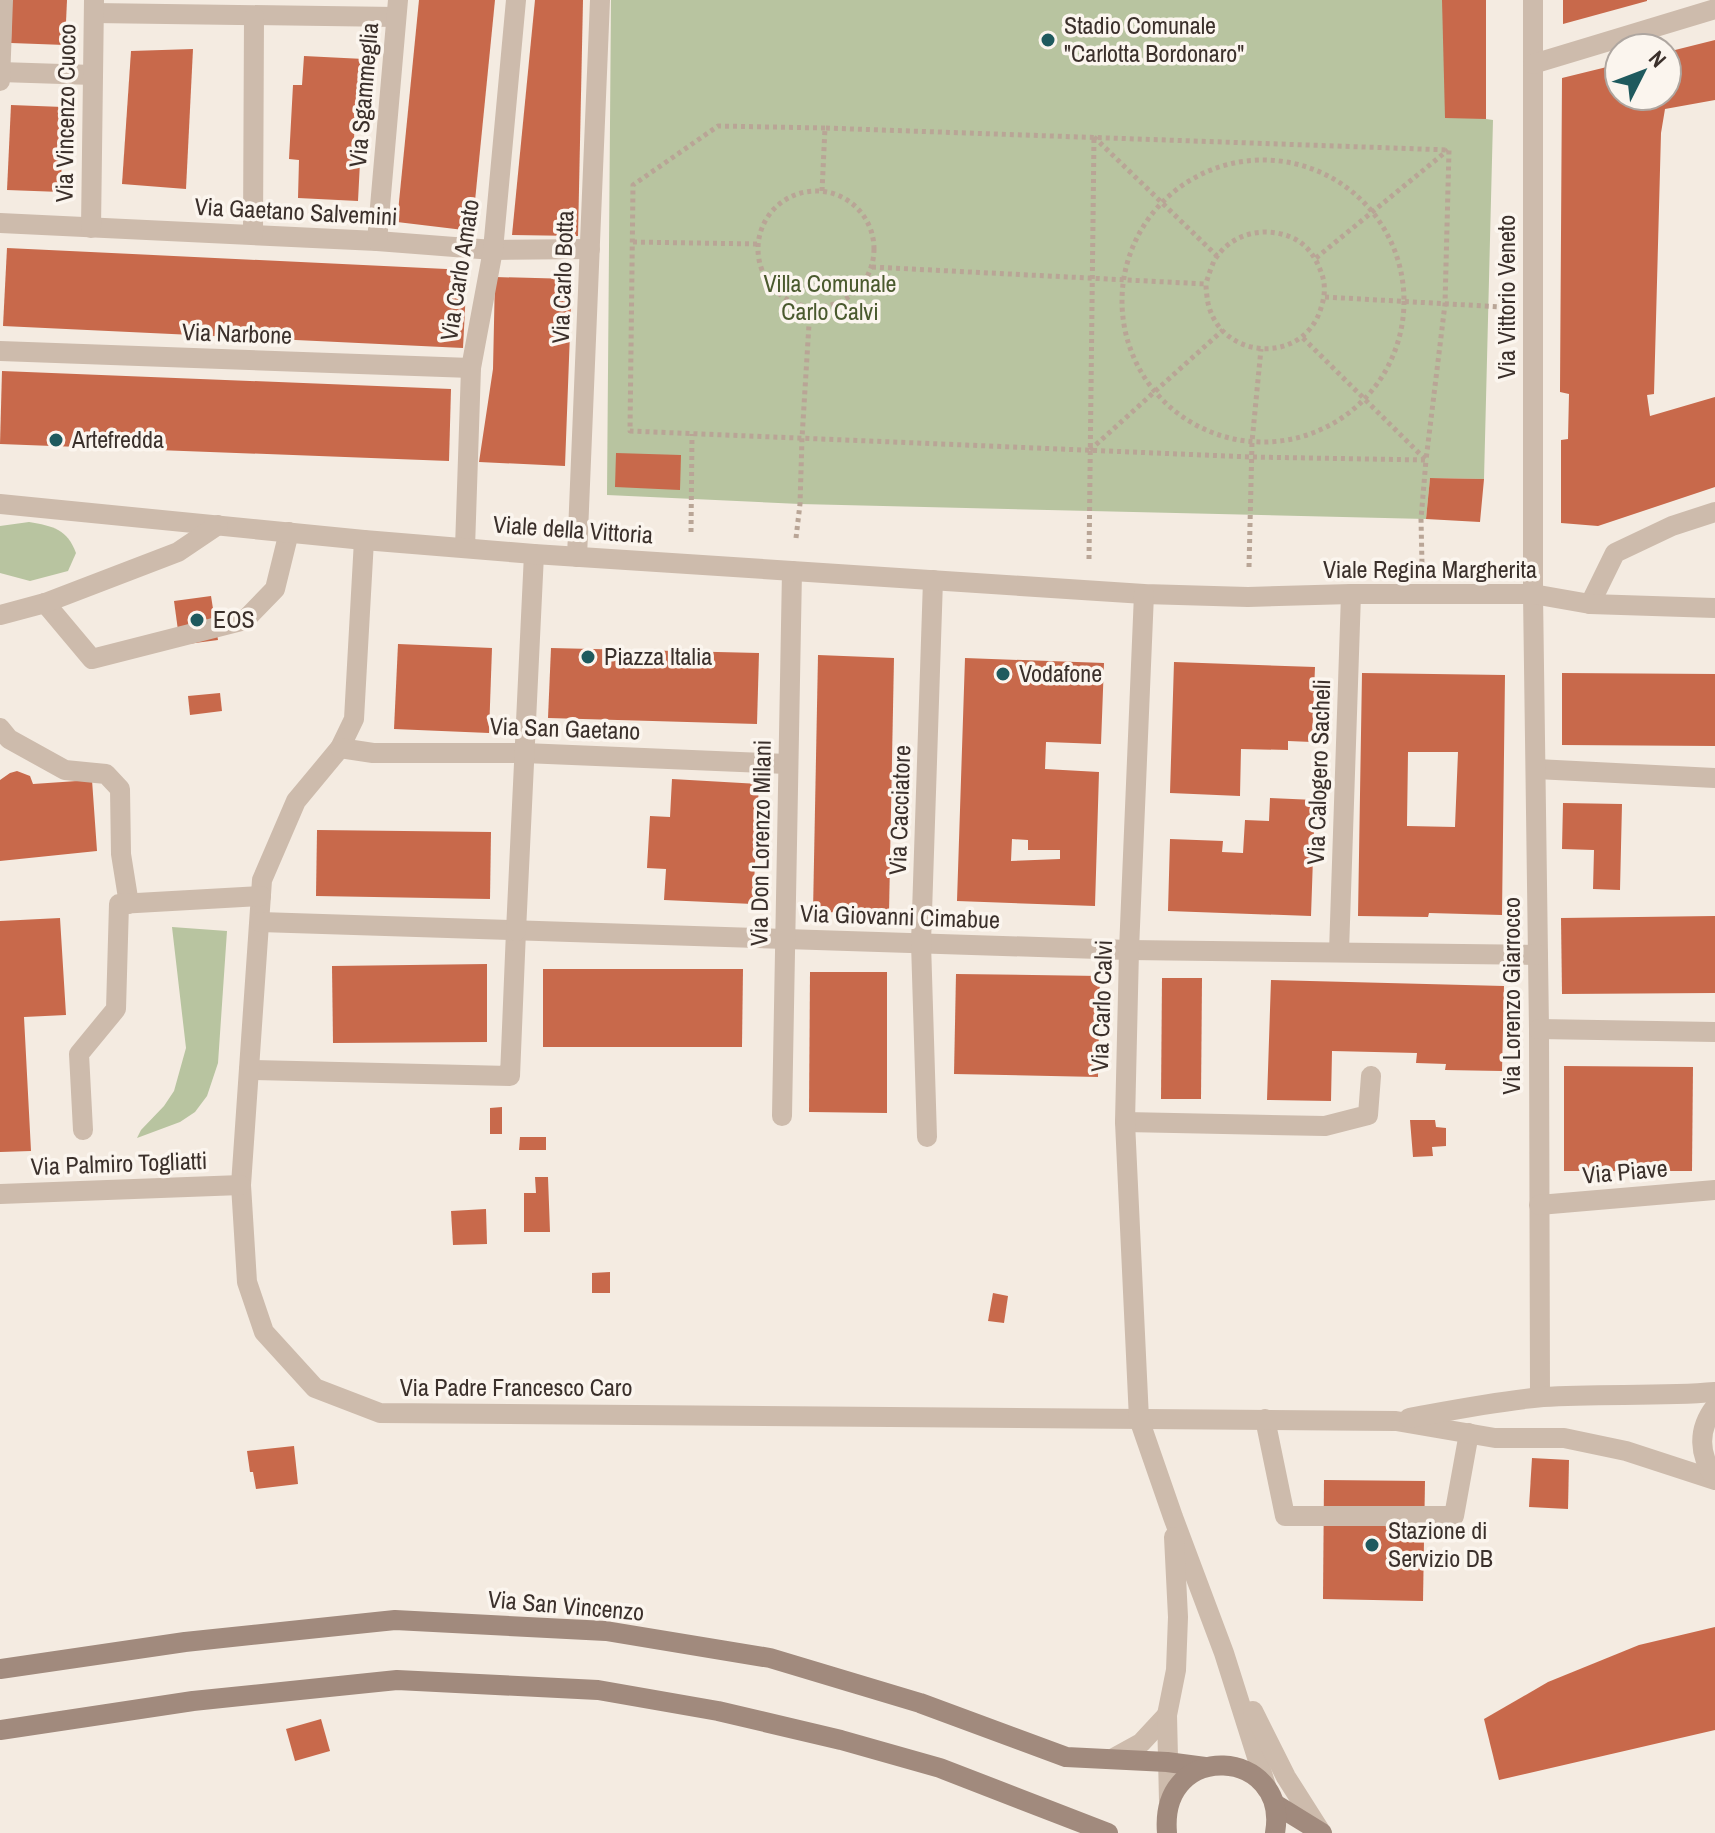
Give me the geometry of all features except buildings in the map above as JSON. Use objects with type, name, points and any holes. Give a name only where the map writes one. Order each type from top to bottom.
[{"type":"main road","name":"Via San Vincenzo","points":[[0,1669],[185,1642],[395,1620],[606,1631],[770,1658],[920,1703],[1066,1757],[1240,1768],[1256,1776],[1271,1797],[1322,1832]]},
{"type":"main road","points":[[0,1730],[193,1701],[397,1680],[598,1690],[718,1711],[841,1740],[940,1768],[1108,1833]]},
{"type":"main road","points":[[1167,1833],[1165,1818],[1177,1786],[1190,1774],[1205,1767]]},
{"type":"main road","points":[[1271,1797],[1277,1822],[1275,1833]]},
{"type":"street","points":[[0,81],[3,0]]},
{"type":"street","name":"Via Carlo Amato","points":[[465,548],[471,368],[493,250],[516,0]]},
{"type":"street","name":"Via Carlo Botta","points":[[577,557],[600,0]]},
{"type":"street","name":"Via Vittorio Veneto","points":[[1533,0],[1533,594]]},
{"type":"street","points":[[94,7],[254,17],[397,9]]},
{"type":"street","name":"Via Vincenzo Cuoco","points":[[91,228],[94,7]]},
{"type":"street","name":"Via Sgammeglia","points":[[377,241],[397,9]]},
{"type":"street","points":[[1533,64],[1715,9]]},
{"type":"street","points":[[253,234],[254,17]]},
{"type":"street","points":[[0,72],[93,75]]},
{"type":"street","name":"Via Gaetano Salvemini","points":[[0,223],[253,234],[493,250],[590,249]]},
{"type":"street","name":"Via Narbone","points":[[0,351],[471,368]]},
{"type":"street","name":"Viale della Vittoria","points":[[0,504],[534,554],[1144,594]]},
{"type":"street","points":[[1590,604],[1615,553],[1672,526],[1715,512]]},
{"type":"street","points":[[0,615],[45,603],[178,552],[218,525]]},
{"type":"street","points":[[45,603],[92,659],[245,620],[275,589],[289,532]]},
{"type":"street","name":"Via Padre Francesco Caro","points":[[364,540],[354,719],[340,748],[296,801],[262,880],[241,1185],[247,1282],[264,1332],[315,1388],[380,1413],[1396,1421]]},
{"type":"street","points":[[249,1070],[510,1076],[534,554]]},
{"type":"street","name":"Via Don Lorenzo Milani","points":[[782,1116],[792,571]]},
{"type":"street","name":"Via Cacciatore","points":[[927,1137],[921,943],[933,580]]},
{"type":"street","name":"Viale Regina Margherita","points":[[1144,594],[1248,597],[1533,594],[1590,604],[1715,608]]},
{"type":"street","name":"Via Carlo Calvi","points":[[1144,594],[1125,1122],[1139,1419],[1173,1517]]},
{"type":"street","name":"Via Calogero Sacheli","points":[[1339,952],[1351,594]]},
{"type":"street","name":"Via Lorenzo Giarrocco","points":[[1533,594],[1540,1397]]},
{"type":"street","points":[[0,728],[9,739],[65,770],[106,774],[120,789],[121,854],[129,904]]},
{"type":"street","name":"Via San Gaetano","points":[[340,748],[373,753],[524,753],[788,764]]},
{"type":"street","points":[[1536,769],[1715,778]]},
{"type":"street","points":[[83,1130],[79,1054],[116,1009],[119,904],[261,896]]},
{"type":"street","name":"Via Giovanni Cimabue","points":[[260,922],[1129,950],[1538,955]]},
{"type":"street","points":[[1539,1029],[1715,1032]]},
{"type":"street","points":[[1125,1122],[1325,1126],[1368,1115],[1371,1076]]},
{"type":"street","name":"Via Palmiro Togliatti","points":[[0,1194],[241,1185]]},
{"type":"street","name":"Via Piave","points":[[1539,1205],[1715,1190]]},
{"type":"street","points":[[1396,1421],[1540,1397],[1671,1396],[1715,1392]]},
{"type":"street","points":[[1715,1407],[1704,1426],[1701,1445],[1706,1465],[1715,1479]]},
{"type":"street","points":[[1265,1419],[1285,1516],[1454,1516],[1469,1433]]},
{"type":"street","points":[[1396,1421],[1495,1438],[1564,1438],[1626,1451],[1715,1479]]},
{"type":"street","points":[[1173,1517],[1224,1653],[1271,1797]]},
{"type":"street","points":[[1169,1801],[1167,1715],[1176,1670],[1178,1617],[1173,1517]]},
{"type":"street","points":[[1224,1653],[1286,1777],[1322,1832]]},
{"type":"street","points":[[1112,1759],[1141,1743],[1167,1715]]},
{"type":"path","points":[[1426,460],[1251,457],[630,431],[633,185],[718,126],[1449,150]]},
{"type":"path","points":[[822,191],[825,128]]},
{"type":"path","points":[[1094,136],[1217,256]]},
{"type":"path","points":[[1088,590],[1094,136]]},
{"type":"path","points":[[1316,258],[1449,150]]},
{"type":"path","points":[[1423,593],[1421,519],[1445,304],[1449,150]]},
{"type":"path","points":[[1277,159],[1308,166],[1337,180],[1374,212],[1396,252],[1404,283],[1404,314],[1398,345],[1384,374],[1365,399],[1341,420],[1312,433],[1282,441],[1252,442],[1219,435],[1190,422],[1165,402],[1145,378],[1130,349],[1123,318],[1122,287],[1129,256],[1142,227],[1161,202],[1186,182],[1214,168],[1245,160],[1277,159]]},
{"type":"path","points":[[822,191],[836,193],[853,204],[867,220],[874,239],[872,267],[854,294],[836,304],[810,308],[778,294],[765,278],[758,259],[758,239],[765,220],[778,204],[796,194],[822,191]]},
{"type":"path","points":[[1262,231],[1292,238],[1316,258],[1323,277],[1325,297],[1318,317],[1302,337],[1289,345],[1261,349],[1230,338],[1216,323],[1208,304],[1206,284],[1217,256],[1225,247],[1242,236],[1262,231]]},
{"type":"path","points":[[633,242],[758,244]]},
{"type":"path","points":[[872,267],[1206,284]]},
{"type":"path","points":[[1325,297],[1533,308]]},
{"type":"path","points":[[792,571],[800,504],[810,308]]},
{"type":"path","points":[[1089,451],[1223,330]]},
{"type":"path","points":[[1302,337],[1426,460]]},
{"type":"path","points":[[1248,597],[1251,457],[1261,349]]},
{"type":"path","points":[[692,433],[692,565]]},
{"type":"green space","name":"Villa Comunale Carlo Calvi","points":[[611,0],[1486,0],[1486,119],[1493,120],[1484,479],[1430,478],[1426,519],[800,504],[607,495]]},
{"type":"green space","points":[[29,522],[52,527],[68,539],[76,553],[68,571],[30,581],[0,573],[0,526]]},
{"type":"green space","points":[[172,927],[227,931],[218,1063],[207,1096],[195,1112],[180,1122],[137,1138],[174,1091],[186,1048]]},
{"type":"place","name":"Stadio Comunale \"Carlotta Bordonaro\"","points":[[1048,40]]},
{"type":"place","name":"Artefredda","points":[[56,440]]},
{"type":"place","name":"EOS","points":[[197,620]]},
{"type":"place","name":"Piazza Italia","points":[[588,657]]},
{"type":"place","name":"Vodafone","points":[[1003,674]]},
{"type":"place","name":"Stazione di Servizio DB","points":[[1372,1545]]}]
